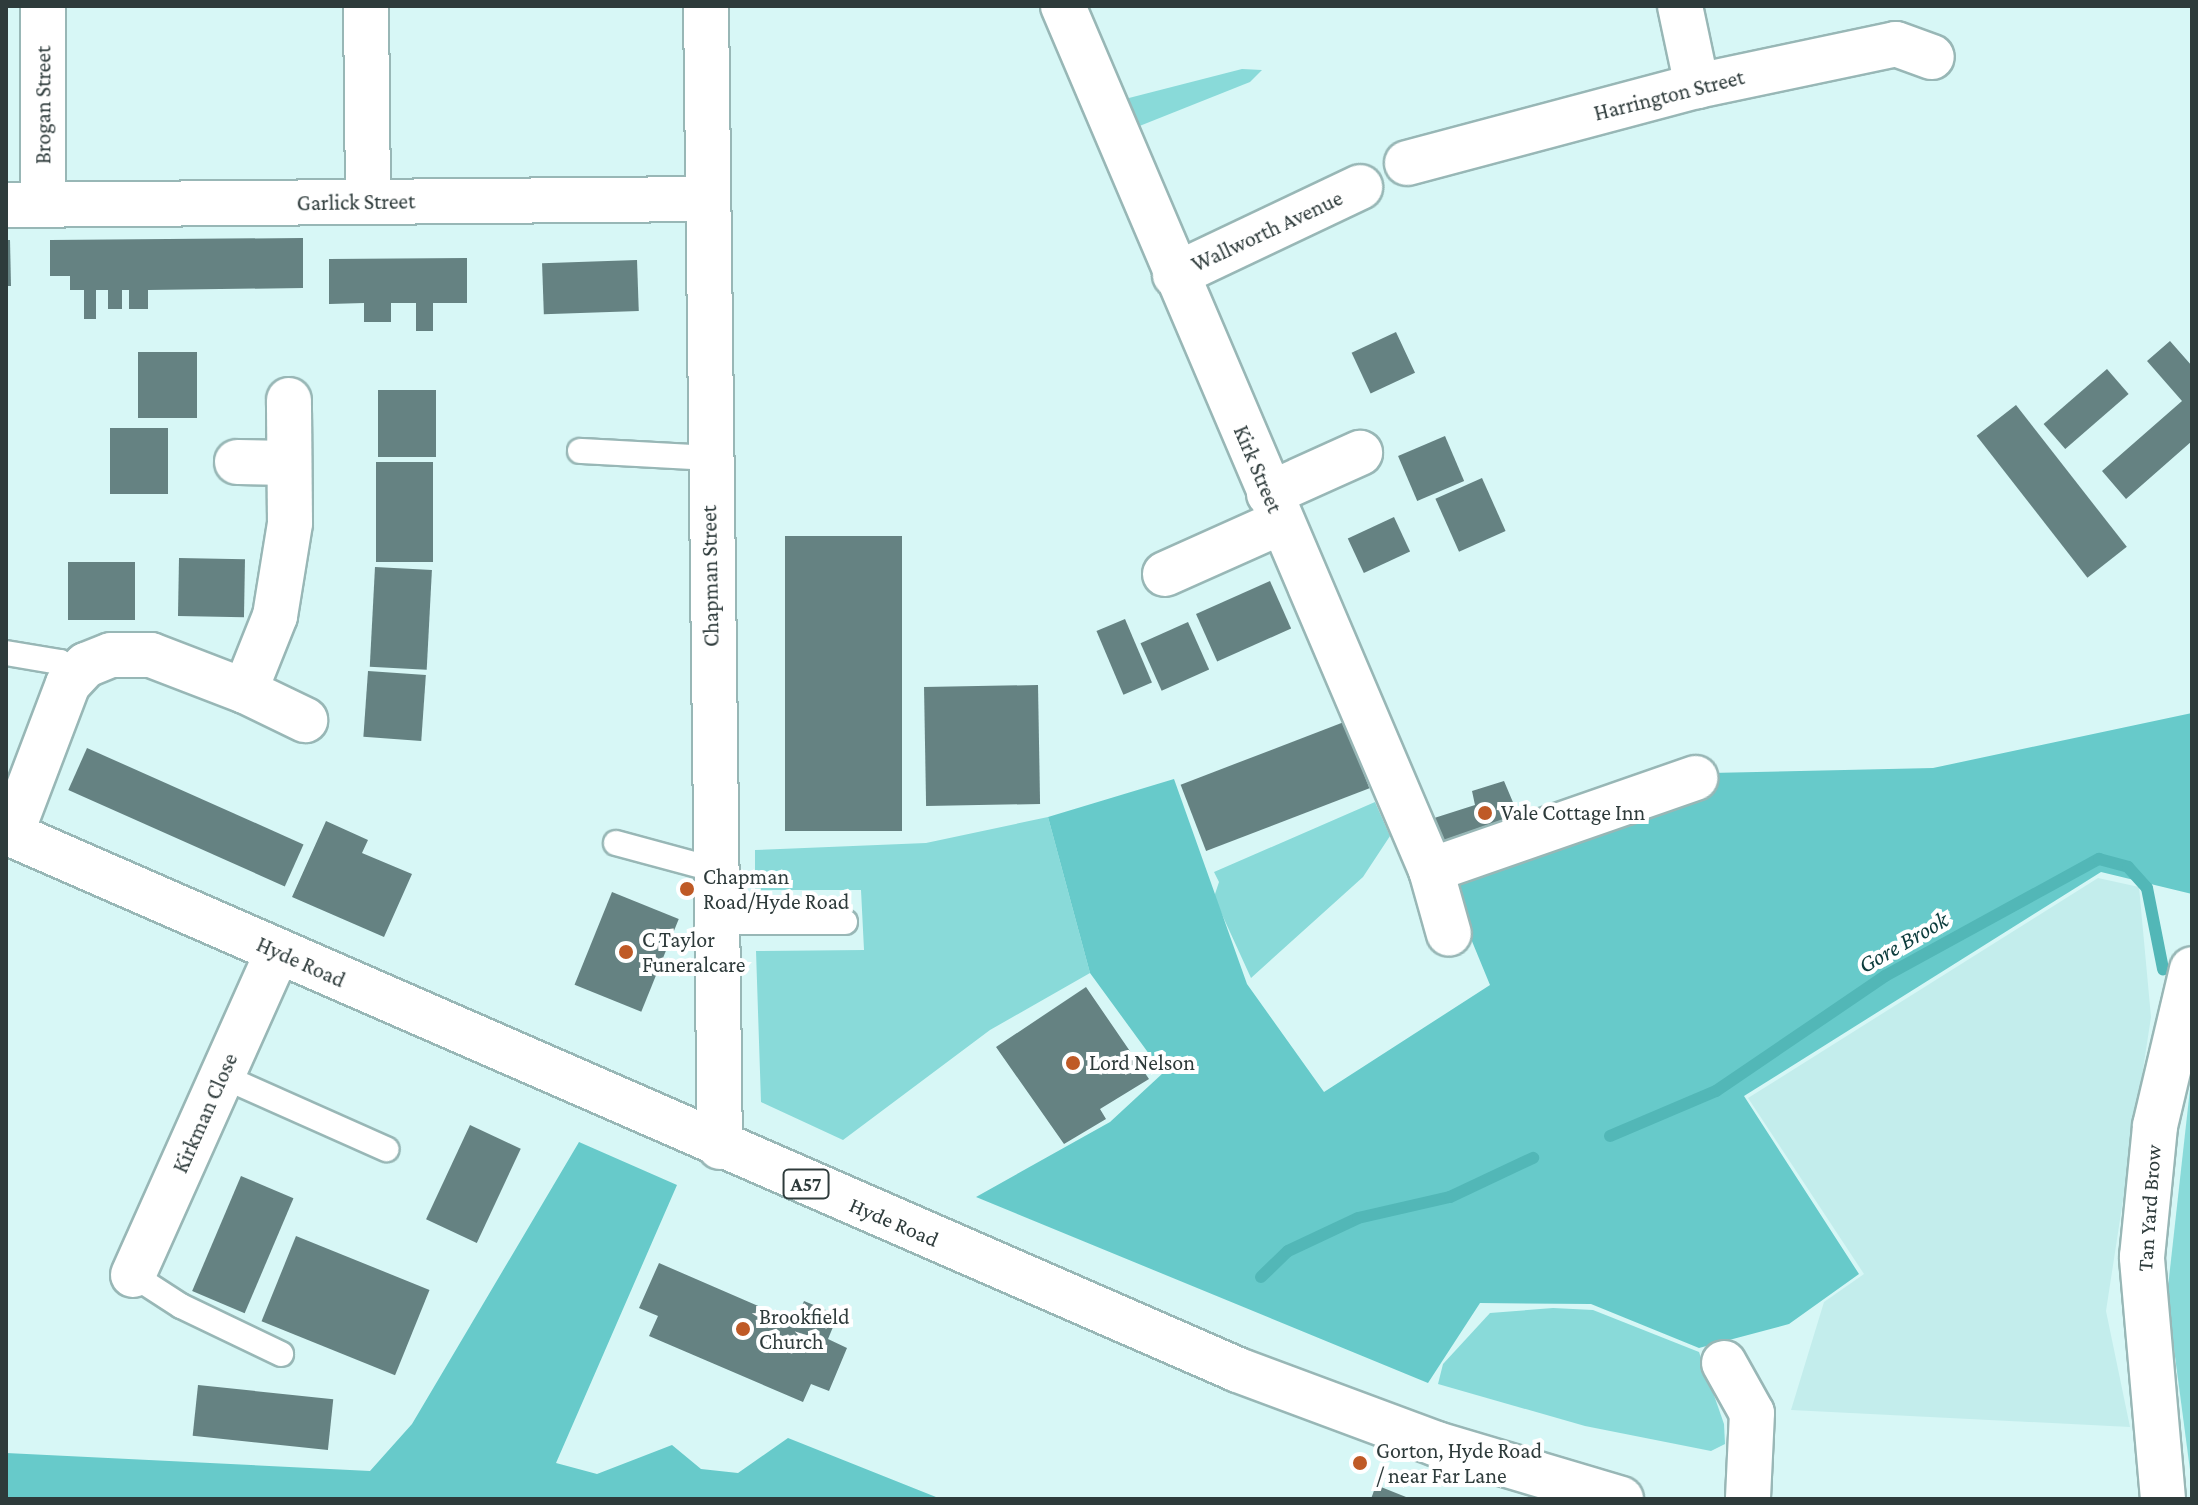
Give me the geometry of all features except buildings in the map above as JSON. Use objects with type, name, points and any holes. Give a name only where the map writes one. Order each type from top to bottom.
[{"type":"main road","name":"Brogan Street","points":[[25,205],[43,6]]},
{"type":"main road","points":[[366,6],[368,202]]},
{"type":"main road","name":"Chapman Street","points":[[706,6],[708,458],[720,1147]]},
{"type":"main road","name":"Kirk Street","points":[[1063,6],[1431,870],[1449,934]]},
{"type":"main road","points":[[1680,6],[1697,86]]},
{"type":"main road","name":"Harrington Street","points":[[1407,163],[1697,86],[1896,44],[1932,57]]},
{"type":"main road","name":"Wallworth Avenue","points":[[1175,275],[1360,187]]},
{"type":"main road","name":"Garlick Street","points":[[25,205],[707,199]]},
{"type":"main road","points":[[245,691],[275,616],[290,523],[289,400]]},
{"type":"main road","points":[[1165,574],[1360,453]]},
{"type":"main road","points":[[237,462],[289,463]]},
{"type":"main road","points":[[9,833],[68,684],[86,665],[111,655],[151,655],[245,691],[305,720]]},
{"type":"main road","points":[[1431,870],[1695,778]]},
{"type":"main road","name":"Hyde Road","points":[[9,833],[720,1147],[1238,1370],[1437,1444],[1615,1498]]},
{"type":"main road","name":"Kirkman Close","points":[[133,1275],[278,951]]},
{"type":"main road","name":"Tan Yard Brow","points":[[2163,1499],[2142,1257],[2155,1126],[2192,969]]},
{"type":"main road","points":[[1724,1363],[1752,1413],[1748,1499]]},
{"type":"lane","points":[[580,451],[708,458]]},
{"type":"lane","points":[[6,653],[60,662],[68,684]]},
{"type":"lane","points":[[616,843],[716,870]]},
{"type":"lane","points":[[717,922],[845,922]]},
{"type":"lane","points":[[222,1076],[386,1149]]},
{"type":"lane","points":[[133,1275],[181,1306],[281,1354]]},
{"type":"shaded area","points":[[1242,69],[1262,70],[1250,82],[1137,127],[1125,99]]},
{"type":"shaded area","points":[[2192,713],[2192,894],[2101,872],[1744,1096],[1859,1274],[1789,1324],[1699,1348],[1591,1304],[1480,1303],[1428,1383],[976,1197],[1110,1122],[1163,1073],[1090,973],[1048,817],[1174,779],[1247,984],[1324,1092],[1490,985],[1448,883],[1710,773],[1933,768]]},
{"type":"shaded area","points":[[1375,802],[1390,836],[1363,877],[1251,978],[1214,897],[1219,882],[1214,872]]},
{"type":"shaded area","points":[[1048,817],[1090,973],[990,1030],[843,1140],[761,1102],[756,951],[864,950],[861,890],[755,890],[755,850],[926,843]]},
{"type":"shaded area","points":[[2098,878],[2139,887],[2151,1017],[2106,1311],[2130,1427],[1791,1410],[1824,1302],[1864,1274],[1748,1098]]},
{"type":"shaded area","points":[[2192,1071],[2192,1485],[2167,1296]]},
{"type":"shaded area","points":[[579,1142],[677,1185],[556,1463],[597,1474],[672,1445],[701,1469],[738,1473],[788,1438],[941,1499],[6,1499],[6,1453],[370,1471],[412,1424]]},
{"type":"shaded area","points":[[1553,1308],[1593,1310],[1699,1352],[1724,1424],[1725,1444],[1711,1451],[1585,1426],[1438,1384],[1443,1364],[1490,1313]]},
{"type":"waterway","name":"Gore Brook","points":[[1610,1136],[1716,1091],[1885,976],[2099,859],[2128,867],[2147,888],[2163,969]]},
{"type":"waterway","name":"Gore Brook","points":[[1261,1277],[1288,1251],[1358,1218],[1450,1197],[1533,1158]]},
{"type":"place","name":"Vale Cottage Inn","points":[[1485,813]]},
{"type":"place","name":"Chapman Road/Hyde Road","points":[[687,889]]},
{"type":"place","name":"C Taylor Funeralcare","points":[[626,952]]},
{"type":"place","name":"Lord Nelson","points":[[1073,1063]]},
{"type":"place","name":"Brookfield Church","points":[[743,1329]]},
{"type":"place","name":"Gorton, Hyde Road / near Far Lane","points":[[1360,1463]]}]
